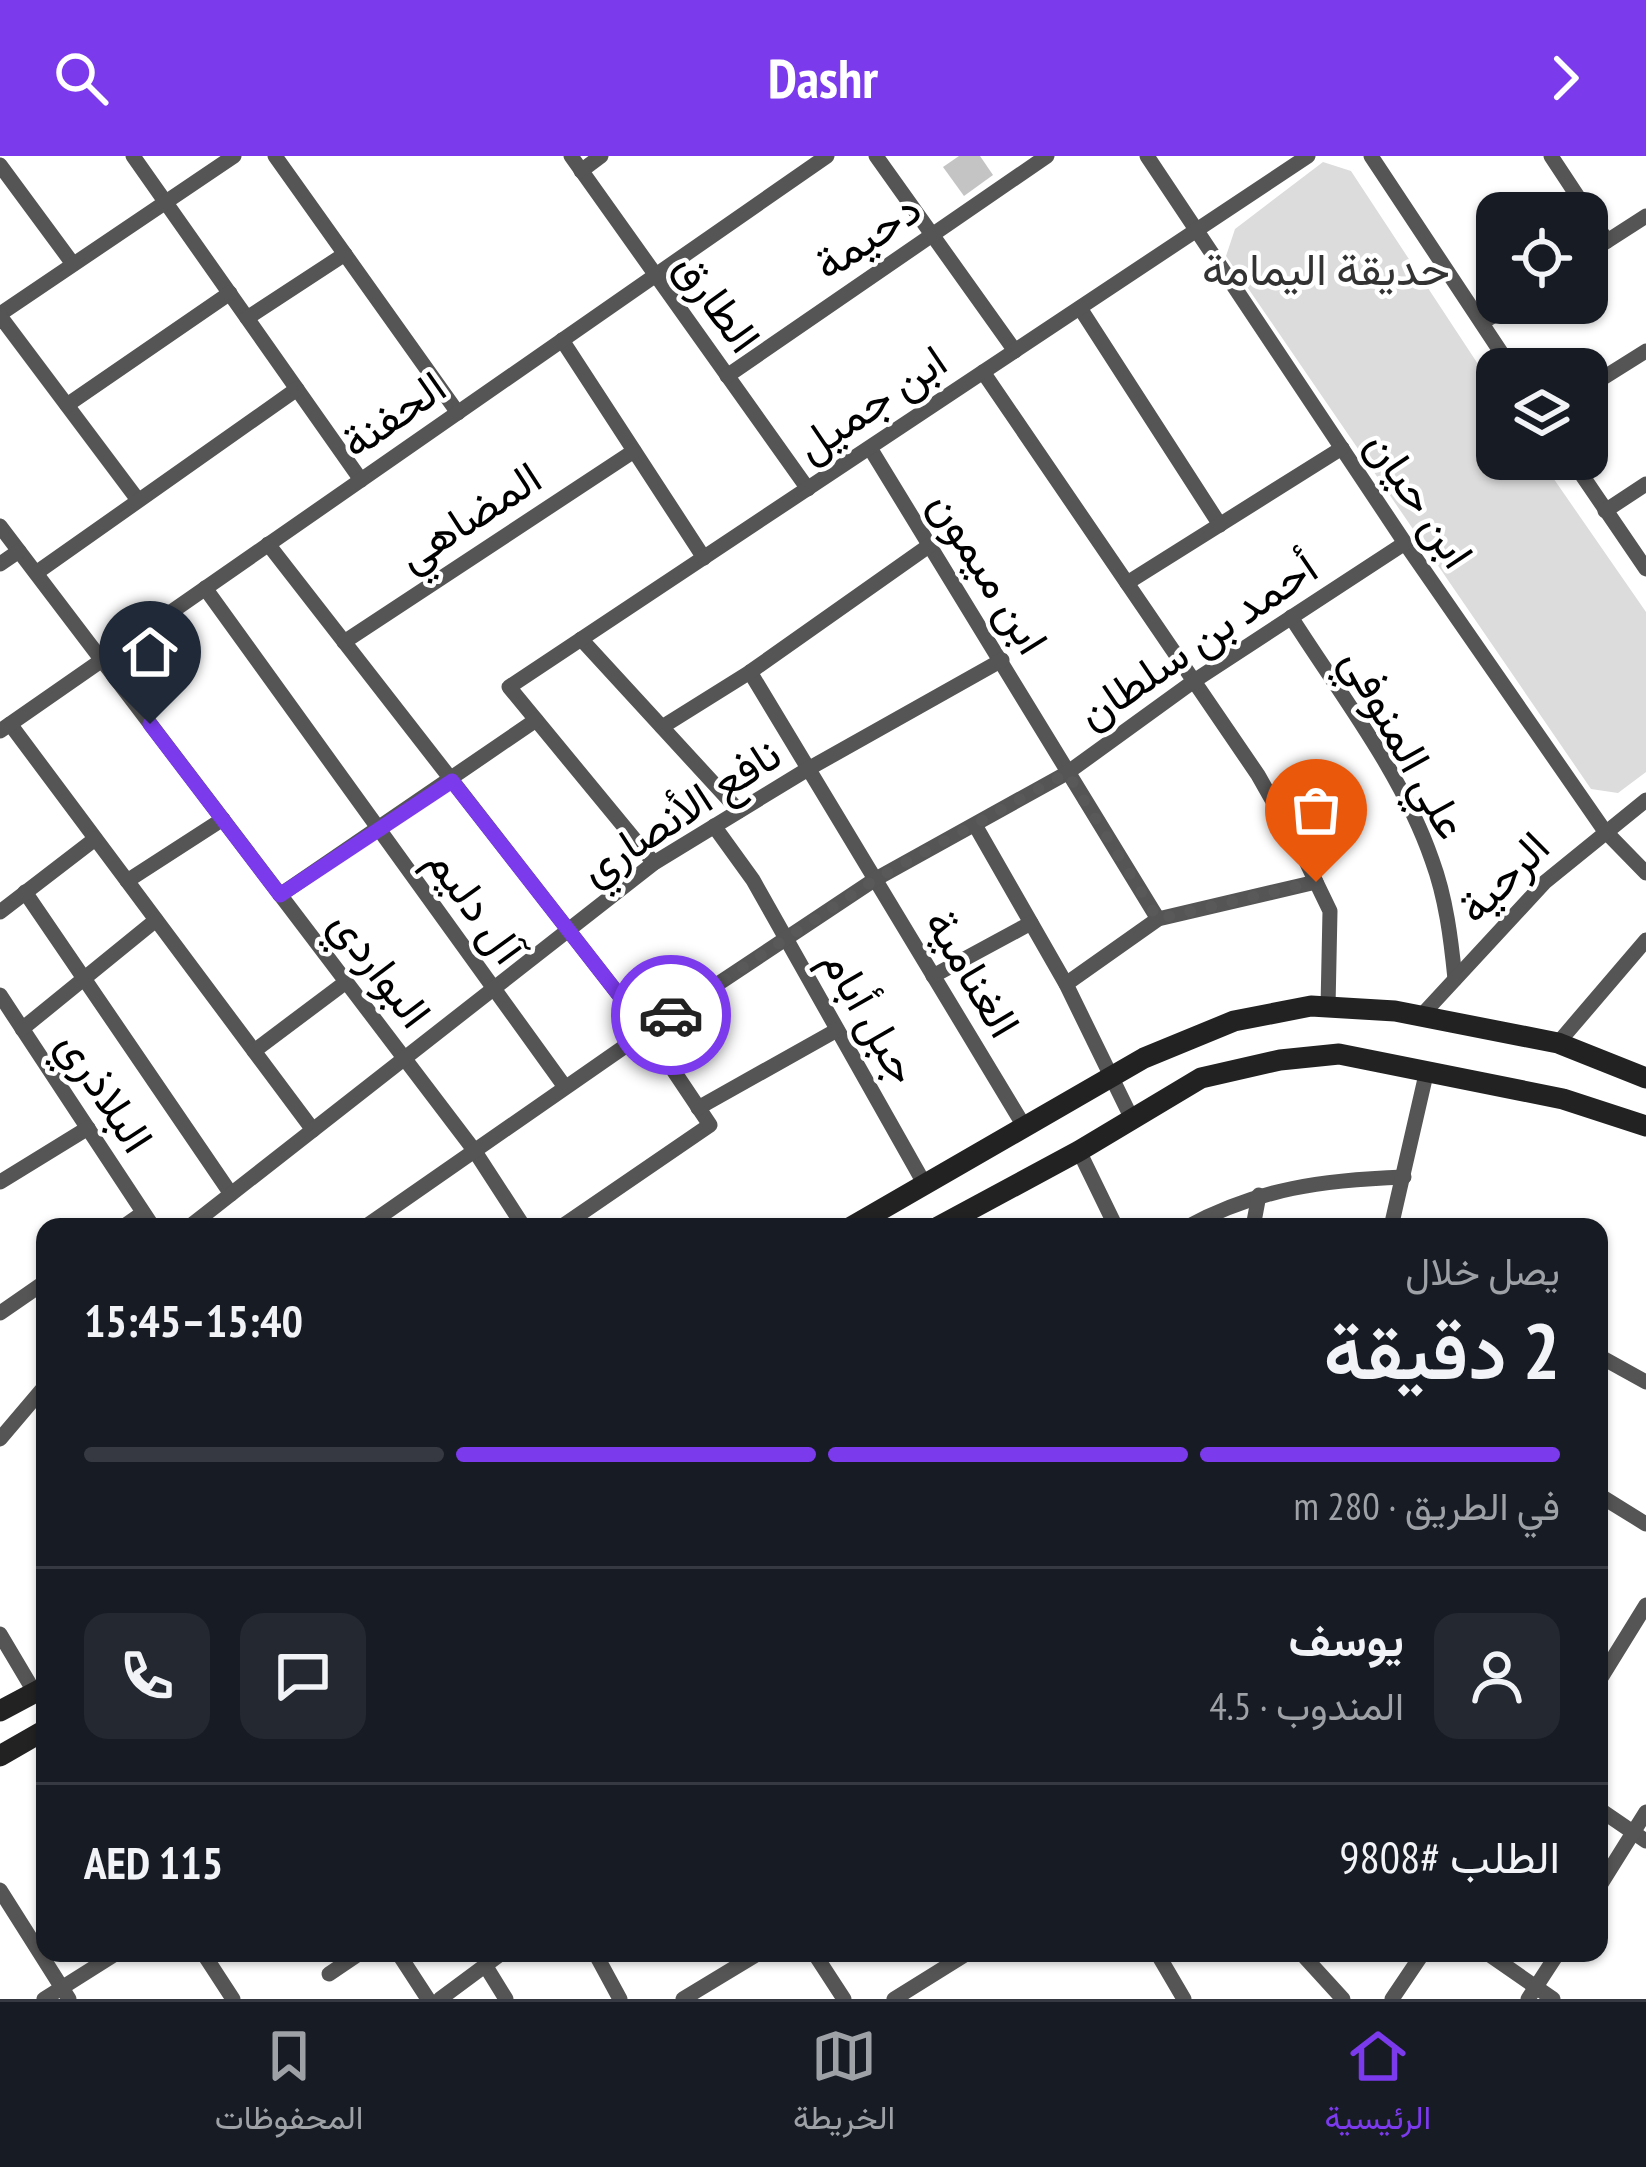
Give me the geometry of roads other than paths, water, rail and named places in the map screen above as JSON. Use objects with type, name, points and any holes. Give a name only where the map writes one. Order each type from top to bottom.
[{"type":"main road","points":[[866,1218],[1144,1058],[1234,1021],[1311,1006],[1420,1016],[1558,1043],[1646,1068]]},
{"type":"main road","points":[[1558,1043],[1646,1078]]},
{"type":"main road","points":[[955,1218],[1201,1078],[1280,1060],[1339,1054],[1562,1099],[1646,1126]]},
{"type":"main road","points":[[0,1711],[36,1692]]},
{"type":"main road","points":[[0,1756],[36,1735]]},
{"type":"street","points":[[133,156],[361,480]]},
{"type":"street","points":[[138,500],[0,315],[234,156]]},
{"type":"street","points":[[275,156],[458,413]]},
{"type":"street","name":"الطارق","points":[[571,156],[808,489]]},
{"type":"street","points":[[581,171],[601,156]]},
{"type":"street","name":"الحفنة","points":[[5,728],[827,156]]},
{"type":"street","points":[[876,156],[1015,351]]},
{"type":"street","name":"دحيمة","points":[[727,376],[1048,156]]},
{"type":"street","name":"ابن حيان","points":[[1147,156],[1604,830],[1646,873]]},
{"type":"street","name":"ابن جميل","points":[[654,863],[509,687],[1308,156]]},
{"type":"street","points":[[1371,156],[1476,314]]},
{"type":"street","points":[[1551,156],[1575,192]]},
{"type":"street","points":[[0,165],[73,264]]},
{"type":"street","points":[[1608,240],[1646,216]]},
{"type":"street","points":[[247,318],[345,254]]},
{"type":"street","points":[[67,405],[230,293]]},
{"type":"street","points":[[1079,308],[1220,525]]},
{"type":"street","points":[[562,340],[704,558]]},
{"type":"street","points":[[1608,375],[1646,351]]},
{"type":"street","points":[[983,372],[1258,776],[1316,882],[1330,911],[1328,1007]]},
{"type":"street","points":[[36,573],[297,389]]},
{"type":"street","name":"ابن ميمون","points":[[870,448],[1158,919]]},
{"type":"street","points":[[1126,583],[1342,448]]},
{"type":"street","name":"المضاهي","points":[[344,642],[634,451]]},
{"type":"street","points":[[1585,480],[1646,569]]},
{"type":"street","points":[[1605,511],[1646,484]]},
{"type":"street","name":"البواردي","points":[[0,526],[474,1150],[518,1218]]},
{"type":"street","name":"أحمد بن سلطان","points":[[378,1218],[874,880],[1067,773],[1194,681],[1405,542]]},
{"type":"street","points":[[268,544],[647,1031],[710,1125],[574,1218]]},
{"type":"street","points":[[662,727],[750,672],[930,544]]},
{"type":"street","points":[[0,564],[19,551]]},
{"type":"street","name":"آل دليم","points":[[206,588],[565,1087]]},
{"type":"street","name":"علي المنوفي","points":[[1291,617],[1392,776],[1432,858],[1450,928],[1455,979]]},
{"type":"street","points":[[581,639],[740,811]]},
{"type":"street","name":"نافع الأنصاري","points":[[200,1218],[654,863],[1002,660]]},
{"type":"street","name":"الغنامية","points":[[750,672],[1024,1126]]},
{"type":"street","points":[[280,895],[536,720]]},
{"type":"street","points":[[5,728],[95,839],[313,1130]]},
{"type":"street","name":"الرحية","points":[[1420,1016],[1545,882],[1646,800]]},
{"type":"street","points":[[127,881],[223,819]]},
{"type":"street","points":[[975,825],[1066,984],[1131,1117]]},
{"type":"street","name":"جبل أبام","points":[[714,826],[753,880],[924,1183]]},
{"type":"street","points":[[0,912],[95,839]]},
{"type":"street","points":[[1066,984],[1158,919],[1316,882]]},
{"type":"street","points":[[25,892],[231,1194]]},
{"type":"street","points":[[12,1024],[84,978],[156,920]]},
{"type":"street","points":[[933,976],[1030,923]]},
{"type":"street","points":[[1558,1043],[1646,940]]},
{"type":"street","points":[[254,1052],[346,982]]},
{"type":"street","name":"البلاذري","points":[[0,995],[12,1024],[147,1218]]},
{"type":"street","points":[[698,1108],[837,1030]]},
{"type":"street","points":[[1393,1218],[1427,1070]]},
{"type":"street","points":[[0,1182],[88,1128]]},
{"type":"street","points":[[1079,1151],[1112,1218]]},
{"type":"street","points":[[1207,1218],[1259,1195],[1323,1180],[1404,1177]]},
{"type":"street","points":[[1255,1218],[1259,1195]]},
{"type":"street","points":[[0,1313],[36,1288]]},
{"type":"street","points":[[1608,1361],[1646,1382]]},
{"type":"street","points":[[0,1439],[36,1397]]},
{"type":"street","points":[[1608,1501],[1646,1524]]},
{"type":"street","points":[[1608,1666],[1646,1606]]},
{"type":"street","points":[[0,1634],[36,1684]]},
{"type":"street","points":[[1608,1644],[1618,1650]]},
{"type":"street","points":[[1608,1876],[1640,1837],[1646,1812]]},
{"type":"street","points":[[1608,1815],[1640,1837]]},
{"type":"street","points":[[0,1890],[36,1945]]},
{"type":"street","points":[[0,1924],[17,1914]]},
{"type":"street","points":[[46,1962],[66,1994]]},
{"type":"street","points":[[44,1999],[66,1994],[106,1962]]},
{"type":"street","points":[[209,1962],[233,1999]]},
{"type":"street","points":[[329,1973],[346,1962]]},
{"type":"street","points":[[404,1962],[428,1999]]},
{"type":"street","points":[[440,1999],[489,1962]]},
{"type":"street","points":[[600,1962],[620,1999]]},
{"type":"street","points":[[683,1999],[744,1962]]},
{"type":"street","points":[[820,1962],[844,1999]]},
{"type":"street","points":[[894,1999],[954,1962]]},
{"type":"street","points":[[1162,1962],[1182,1998]]},
{"type":"street","points":[[1309,1962],[1343,1999]]},
{"type":"street","points":[[1392,1999],[1418,1962]]},
{"type":"street","points":[[1497,1962],[1533,1993],[1553,1999]]},
{"type":"street","points":[[1533,1993],[1552,1962]]},
{"type":"street","points":[[485,1965],[506,1999]]},
{"type":"park label","name":"حديقة اليمامة","points":[[1326,269]]}]
